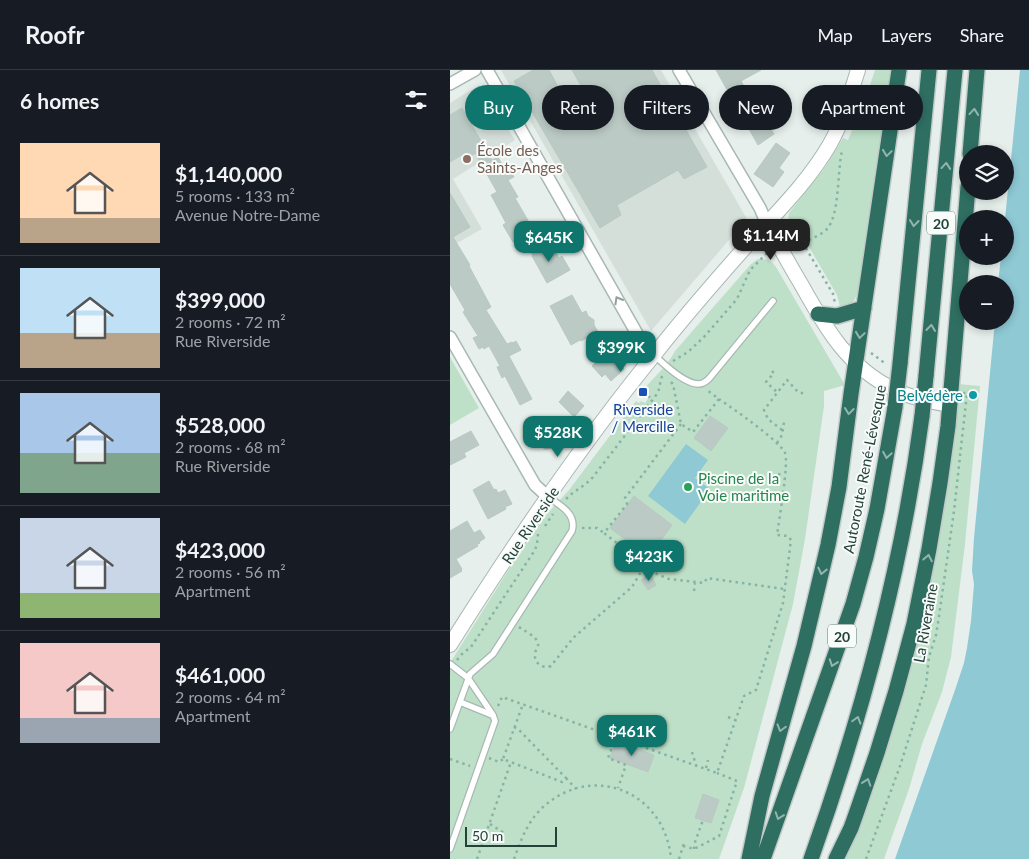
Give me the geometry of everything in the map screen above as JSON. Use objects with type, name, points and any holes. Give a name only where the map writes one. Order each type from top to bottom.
[{"type":"highway","points":[[749,859],[762,796],[804,646],[828,546],[899,70]]},
{"type":"highway","name":"Autoroute René-Lévesque","points":[[764,859],[853,604],[877,509],[895,407],[900,364],[928,70]]},
{"type":"highway","name":"20","points":[[811,859],[852,735],[875,650],[906,514],[922,416],[955,70]]},
{"type":"highway","points":[[971,145],[977,70]]},
{"type":"highway","points":[[836,859],[851,828],[888,720],[907,650],[929,549],[944,460],[950,405],[967,200]]},
{"type":"highway","points":[[818,314],[837,316],[864,308]]},
{"type":"street","points":[[450,84],[475,70]]},
{"type":"street","points":[[487,70],[640,339],[654,355]]},
{"type":"street","points":[[679,70],[760,208],[767,224],[818,314],[836,342],[856,363],[894,389],[912,397],[950,405]]},
{"type":"street","name":"Rue Riverside","points":[[450,645],[548,496],[599,425],[706,292],[807,178],[825,153],[842,118],[858,70]]},
{"type":"street","points":[[450,337],[535,485],[548,496]]},
{"type":"lane","points":[[654,355],[668,368],[685,379],[696,384],[703,383],[712,375],[773,301]]},
{"type":"lane","points":[[450,729],[468,678],[472,672],[493,654],[572,531],[574,522],[571,516],[548,496]]},
{"type":"lane","points":[[450,664],[468,678],[495,721],[450,850]]},
{"type":"lane","points":[[460,702],[493,715]]},
{"type":"path","points":[[803,243],[822,233],[831,222],[835,212],[839,167],[843,149]]},
{"type":"path","points":[[789,229],[797,233],[832,294],[835,303]]},
{"type":"path","points":[[674,360],[684,355],[704,337],[737,298],[748,272],[762,259]]},
{"type":"path","points":[[772,371],[774,372],[766,382],[778,392]]},
{"type":"path","points":[[657,376],[662,375],[673,384],[682,424],[693,432],[698,429],[719,399]]},
{"type":"path","name":"Rue Riverside","points":[[569,495],[590,481],[659,390],[662,375]]},
{"type":"path","points":[[782,430],[768,419],[764,410],[787,380],[798,392],[806,394]]},
{"type":"path","points":[[643,392],[652,399]]},
{"type":"path","name":"La Riveraine","points":[[866,859],[900,766],[926,685],[929,660],[937,630],[960,456],[967,393],[960,392]]},
{"type":"path","points":[[716,397],[777,443],[785,453],[777,535],[788,536],[791,540],[782,603],[756,690],[744,696],[717,773]]},
{"type":"path","points":[[777,443],[784,422]]},
{"type":"path","points":[[604,533],[627,504],[625,498],[682,424]]},
{"type":"path","points":[[778,474],[784,476]]},
{"type":"path","points":[[781,503],[787,504]]},
{"type":"path","name":"Rue Riverside","points":[[458,658],[474,644],[535,550],[538,534],[553,513]]},
{"type":"path","points":[[582,528],[596,528],[662,577],[704,584],[708,578],[784,590]]},
{"type":"path","points":[[624,549],[629,542]]},
{"type":"path","points":[[527,633],[538,642],[535,655],[536,662],[543,667],[551,666],[573,638],[632,587],[646,565]]},
{"type":"path","points":[[694,591],[695,582]]},
{"type":"path","points":[[501,700],[502,697],[523,704],[737,781],[719,836],[694,849]]},
{"type":"path","points":[[499,762],[503,759],[523,704]]},
{"type":"path","points":[[728,718],[735,720]]},
{"type":"path","points":[[514,728],[518,729],[576,789]]},
{"type":"path","points":[[616,737],[608,758],[626,764],[618,788]]},
{"type":"path","points":[[692,752],[696,766]]},
{"type":"path","points":[[450,759],[463,763]]},
{"type":"path","points":[[503,759],[562,782],[566,778]]},
{"type":"path","points":[[705,769],[708,760]]},
{"type":"path","points":[[477,859],[511,762]]},
{"type":"path","points":[[514,859],[524,833],[536,815],[552,800],[576,789],[608,786],[627,792],[647,805],[664,830],[671,859]]},
{"type":"path","points":[[694,849],[703,820]]},
{"type":"path","points":[[490,824],[504,833]]},
{"type":"path","points":[[679,859],[684,844],[694,849]]},
{"type":"shaded area","points":[[501,70],[661,70],[670,85],[624,85],[624,130],[696,130],[747,219],[651,331],[532,124],[532,85],[510,85]]},
{"type":"shaded area","name":"École des Saints-Anges","points":[[465,94],[465,130],[508,130],[515,140],[453,179],[482,229],[450,247],[450,103]]},
{"type":"green space","points":[[875,70],[893,70],[891,85],[870,85]]},
{"type":"green space","points":[[852,130],[884,130],[862,284],[849,307],[840,307],[837,295],[802,235],[795,228],[788,225],[789,213],[824,169],[843,138],[848,140]]},
{"type":"green space","points":[[758,259],[768,260],[776,267],[845,385],[824,391],[824,406],[805,539],[793,604],[744,788],[719,859],[450,859],[450,663],[511,566],[546,515],[569,490],[636,401],[645,403],[650,396],[644,389],[665,366],[675,351],[751,264]]},
{"type":"green space","points":[[450,357],[479,408],[450,425]]},
{"type":"green space","points":[[958,384],[980,386],[965,544],[951,657],[942,692],[922,744],[909,789],[884,859],[845,859],[878,769]]},
{"type":"water","points":[[1020,70],[1029,70],[1029,859],[895,859],[955,690],[967,648],[974,584],[972,571],[974,538],[994,330],[1014,330],[1014,275],[999,275],[1000,265],[1014,265],[1014,210],[1006,210],[1007,200],[1014,200],[1014,145],[1012,145]]},
{"type":"water","points":[[686,444],[708,460],[695,478],[710,489],[685,524],[648,496]]},
{"type":"building","points":[[533,70],[549,70],[557,85],[542,85],[542,129],[532,112],[532,85],[516,85],[514,81]]},
{"type":"building","points":[[572,70],[652,70],[661,85],[624,85],[624,130],[686,130],[707,167],[684,179],[678,170],[617,205],[621,215],[600,228],[543,130],[614,130],[614,85],[581,85]]},
{"type":"building","points":[[716,70],[761,70],[741,81],[743,85],[724,85]]},
{"type":"building","points":[[462,108],[465,113],[465,130],[475,130],[492,160],[498,157],[504,168],[508,166],[514,177],[508,180],[518,197],[515,198],[530,224],[523,228],[527,235],[513,242],[503,225],[506,223],[491,195],[497,192],[475,153],[471,156],[467,152],[450,162],[450,115]]},
{"type":"building","points":[[750,130],[772,130],[774,134],[758,145]]},
{"type":"building","points":[[776,143],[790,153],[779,168],[784,172],[773,187],[754,174]]},
{"type":"building","points":[[450,193],[470,227],[453,237],[470,265],[491,307],[486,310],[507,344],[516,341],[521,350],[509,356],[532,399],[520,405],[505,376],[502,378],[497,367],[500,366],[489,346],[479,349],[473,338],[478,336],[463,312],[465,310],[450,284]]},
{"type":"building","points":[[542,243],[545,248],[548,247],[551,253],[555,251],[559,258],[562,256],[570,270],[547,283],[530,250]]},
{"type":"building","points":[[572,295],[582,313],[586,311],[588,316],[594,320],[594,325],[598,332],[571,345],[550,306]]},
{"type":"building","points":[[602,357],[607,362],[613,357],[624,369],[611,381],[605,374],[602,377],[592,366]]},
{"type":"building","points":[[568,391],[584,406],[574,417],[559,402]]},
{"type":"building","points":[[710,416],[728,428],[711,451],[694,438]]},
{"type":"building","points":[[545,424],[562,437],[553,450],[551,448],[545,449],[533,441]]},
{"type":"building","points":[[471,431],[479,445],[464,453],[466,457],[450,465],[450,442]]},
{"type":"building","points":[[489,481],[498,493],[505,490],[512,504],[488,519],[473,490]]},
{"type":"building","points":[[634,496],[672,525],[649,557],[610,528]]},
{"type":"building","points":[[467,521],[474,533],[480,530],[485,538],[477,544],[478,546],[456,559],[462,571],[450,578],[450,531]]},
{"type":"building","points":[[650,574],[656,585],[648,590],[641,580]]},
{"type":"building","points":[[616,741],[654,755],[648,772],[610,758]]},
{"type":"building","points":[[703,794],[719,800],[711,823],[695,818]]},
{"type":"place","name":"École des Saints-Anges","points":[[467,159]]},
{"type":"place","name":"Riverside / Mercille","points":[[643,392]]},
{"type":"place","name":"Belvédère","points":[[973,395]]},
{"type":"place","name":"Piscine de la Voie maritime","points":[[688,487]]}]
